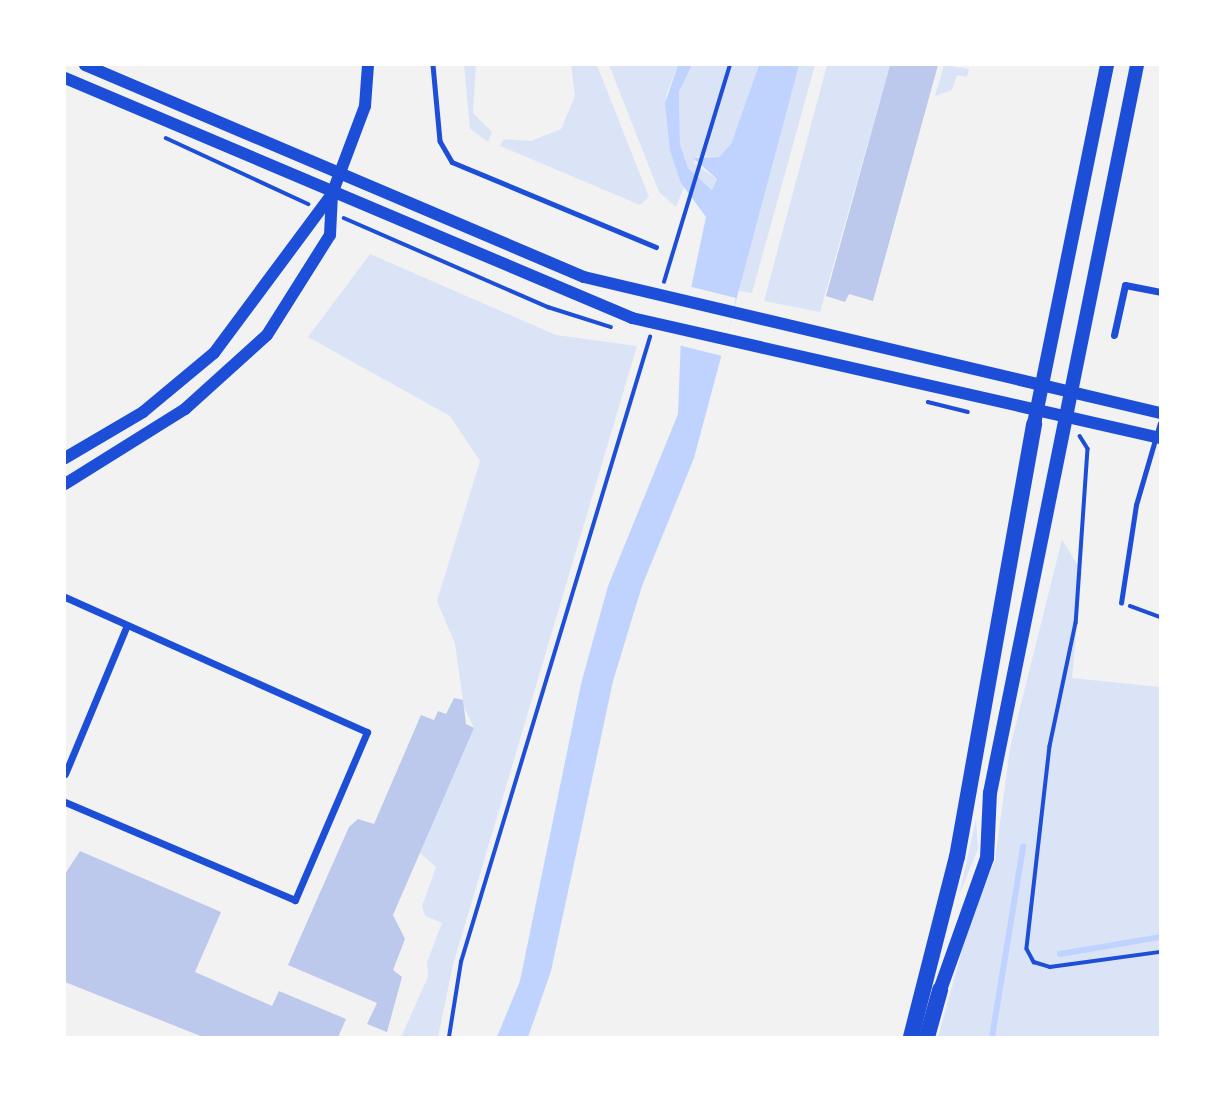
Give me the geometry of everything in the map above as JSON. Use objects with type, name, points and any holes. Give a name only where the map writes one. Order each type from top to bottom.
[{"type":"highway","points":[[911,1037],[957,857],[1035,417]]},
{"type":"highway","points":[[927,1037],[940,990]]},
{"type":"main road","points":[[85,65],[341,173],[516,251],[679,302],[1160,413]]},
{"type":"main road","points":[[65,458],[143,412],[214,353],[332,194],[365,106],[368,65]]},
{"type":"main road","points":[[1035,417],[1107,65]]},
{"type":"main road","points":[[940,990],[955,932],[987,858],[990,793],[1137,65]]},
{"type":"main road","points":[[65,78],[581,300],[672,327],[1035,417],[1158,438]]},
{"type":"main road","points":[[65,484],[186,409],[249,356],[330,235],[332,194]]},
{"type":"street","points":[[1114,335],[1125,285],[1160,292]]},
{"type":"street","points":[[65,597],[367,732],[295,900],[65,802]]},
{"type":"street","points":[[65,774],[127,625]]},
{"type":"lane","points":[[433,65],[440,141],[452,162],[656,247]]},
{"type":"lane","points":[[1121,603],[1136,505],[1158,438],[1160,423]]},
{"type":"path","points":[[662,288],[730,65]]},
{"type":"path","points":[[449,1037],[461,962],[652,331]]},
{"type":"path","points":[[1084,442],[1076,623],[1050,746],[1027,949],[1034,962],[1050,967],[1160,951]]},
{"type":"path","points":[[1121,603],[1160,617]]},
{"type":"shaded area","points":[[464,65],[476,65],[473,113],[492,132],[488,142],[470,129]]},
{"type":"shaded area","points":[[571,65],[597,65],[649,197],[640,205],[500,146],[504,139],[531,141],[561,129],[575,96]]},
{"type":"shaded area","points":[[609,65],[678,65],[666,95],[670,151],[684,187],[676,207],[659,192]]},
{"type":"shaded area","points":[[692,65],[759,65],[731,144],[719,157],[697,156],[694,164],[717,179],[712,190],[688,168],[680,144],[679,92]]},
{"type":"shaded area","points":[[799,65],[815,65],[752,293],[734,290]]},
{"type":"shaded area","points":[[827,65],[890,65],[820,312],[764,301]]},
{"type":"shaded area","points":[[944,65],[969,69],[967,77],[957,75],[952,90],[935,96]]},
{"type":"shaded area","points":[[370,254],[556,335],[637,346],[453,965],[438,1037],[401,1037],[428,977],[427,962],[442,923],[425,916],[422,906],[436,867],[419,852],[474,728],[464,707],[455,644],[437,601],[480,461],[450,416],[308,337]]},
{"type":"shaded area","points":[[1062,539],[1082,573],[1072,678],[1160,687],[1160,1037],[938,1037],[970,922],[995,860],[1010,748]]},
{"type":"shaded area","points":[[976,820],[978,849],[959,895]]},
{"type":"water","points":[[678,65],[692,65],[679,92],[680,144],[688,168],[712,190],[717,179],[693,158],[719,157],[731,144],[759,65],[799,65],[694,458],[642,586],[613,681],[551,971],[528,1037],[497,1037],[520,981],[581,684],[608,586],[678,414],[681,336],[706,217],[681,183],[670,151],[665,103]]},
{"type":"pier","points":[[688,286],[736,298],[722,356],[678,345]]},
{"type":"building","points":[[890,65],[938,65],[873,301],[849,294],[845,302],[826,296]]},
{"type":"building","points":[[454,698],[463,700],[466,724],[474,728],[393,915],[405,939],[393,970],[402,977],[387,1032],[367,1024],[377,1003],[288,965],[349,827],[358,819],[374,824],[421,715],[434,720],[438,711],[446,714]]},
{"type":"building","points":[[80,851],[221,912],[195,972],[272,1006],[279,991],[346,1019],[338,1037],[203,1037],[65,982],[65,874]]},
{"type":"waterway","points":[[992,1037],[1023,847]]},
{"type":"waterway","points":[[1060,954],[1160,937]]}]
